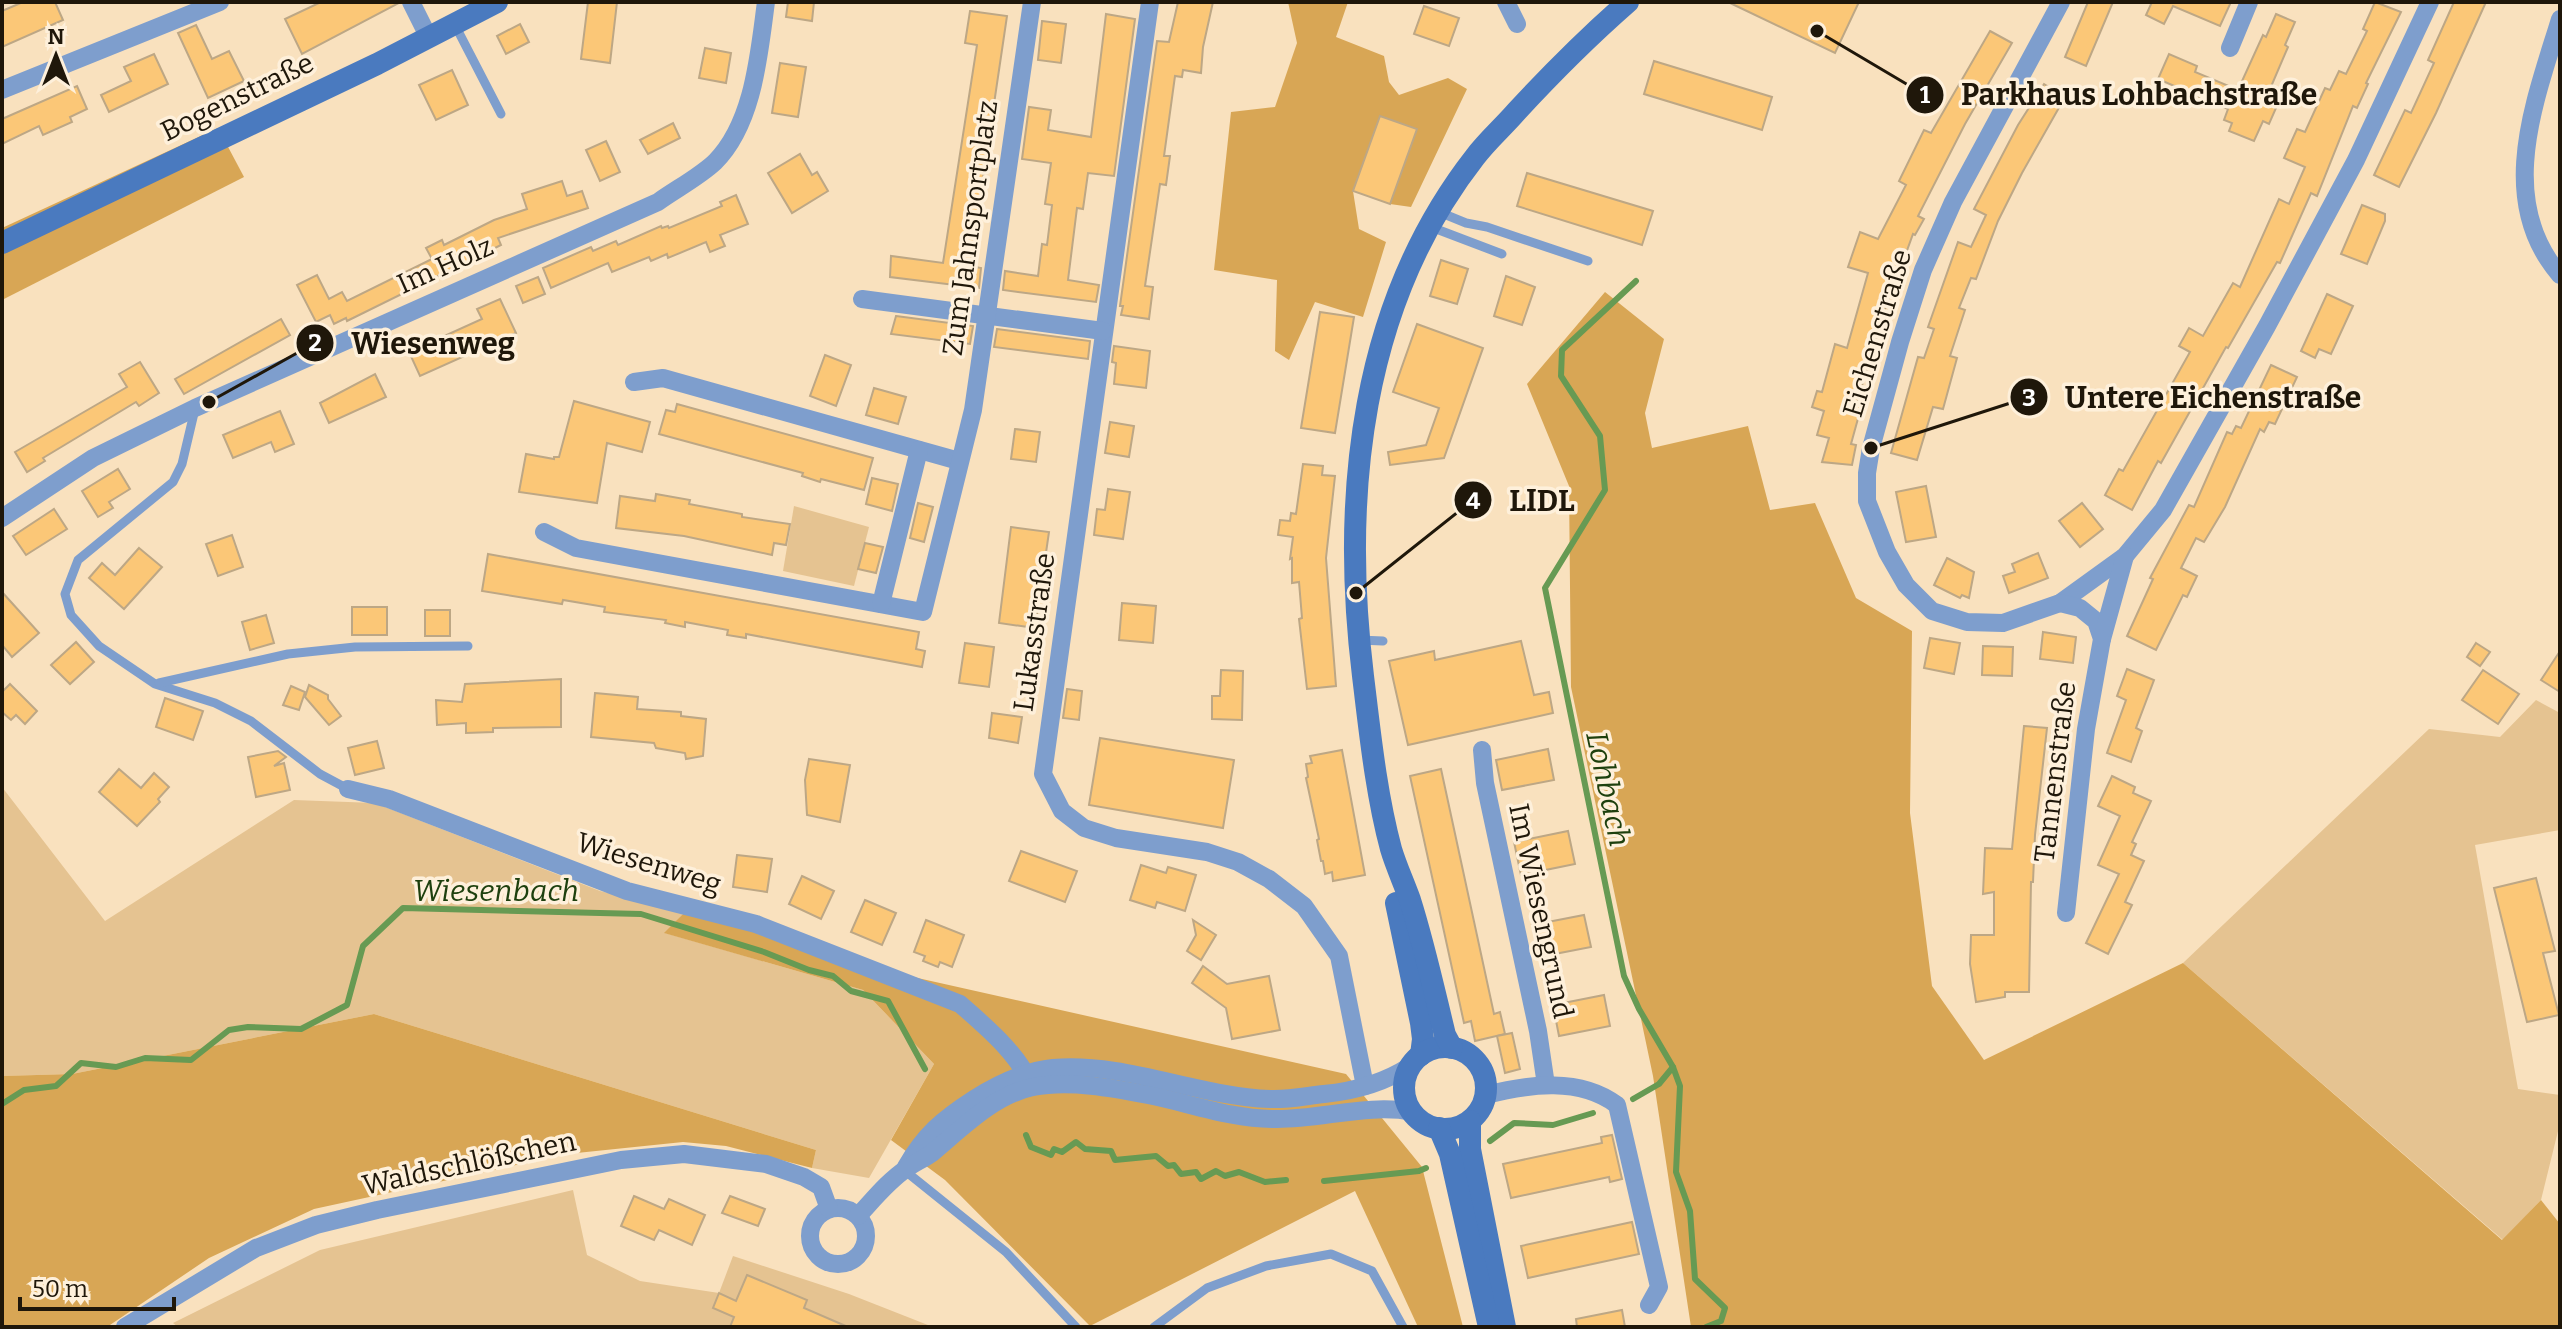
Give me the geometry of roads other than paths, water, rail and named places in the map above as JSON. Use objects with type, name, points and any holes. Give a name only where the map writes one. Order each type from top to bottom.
[{"type":"main road","name":"Bogenstraße","points":[[2,243],[429,38],[497,2]]},
{"type":"main road","points":[[1416,1060],[1436,1047],[1467,1053],[1478,1064],[1486,1086],[1481,1110],[1470,1121],[1455,1128],[1439,1128],[1424,1123],[1405,1097],[1405,1081],[1423,1039],[1396,904],[1392,850],[1369,729],[1358,640],[1353,544],[1355,486],[1363,428],[1392,308],[1435,219],[1475,157],[1561,63],[1628,2]]},
{"type":"main road","points":[[1392,850],[1410,902],[1445,1035],[1452,1048]]},
{"type":"main road","points":[[1470,1121],[1470,1149],[1505,1327]]},
{"type":"main road","points":[[1439,1128],[1450,1154],[1489,1327]]},
{"type":"street","points":[[2,90],[220,2]]},
{"type":"street","points":[[411,2],[429,38]]},
{"type":"street","name":"Im Holz","points":[[2,518],[93,458],[195,408],[658,202],[715,161],[733,137],[746,108],[766,2]]},
{"type":"street","name":"Zum Jahnsportplatz","points":[[544,532],[576,548],[923,612],[973,410],[1032,2]]},
{"type":"street","name":"Lukasstraße","points":[[1150,2],[1043,774],[1062,811],[1084,828],[1116,838],[1207,852],[1238,862],[1269,879],[1304,906],[1339,956],[1365,1086]]},
{"type":"street","points":[[1506,2],[1517,24]]},
{"type":"street","name":"Eichenstraße","points":[[2061,2],[1953,202],[1923,270],[1900,342],[1867,473],[1867,501],[1887,552],[1906,585],[1932,611],[1967,622],[2003,623],[2060,603],[2125,556],[2163,510],[2356,160],[2430,2]]},
{"type":"street","points":[[2230,48],[2249,2]]},
{"type":"street","points":[[2560,19],[2535,101],[2524,151],[2526,202],[2544,257],[2560,275]]},
{"type":"street","points":[[862,299],[1103,331]]},
{"type":"street","points":[[634,382],[663,378],[959,461]]},
{"type":"street","points":[[881,604],[919,450]]},
{"type":"street","name":"Tannenstraße","points":[[2066,913],[2086,729],[2102,639],[2125,556]]},
{"type":"street","points":[[2060,603],[2080,608],[2096,621],[2102,639]]},
{"type":"street","name":"Im Wiesengrund","points":[[1482,750],[1485,783],[1535,1016],[1546,1085]]},
{"type":"street","name":"Wiesenweg","points":[[348,789],[389,799],[627,891],[756,924],[960,1004],[987,1028],[1029,1080]]},
{"type":"street","points":[[858,1216],[904,1170],[920,1142],[948,1116],[992,1088],[1029,1080],[1053,1068],[1104,1070],[1153,1077],[1198,1088],[1270,1099],[1342,1092],[1365,1086],[1393,1077],[1416,1060]]},
{"type":"street","points":[[1029,1080],[1150,1095],[1195,1108],[1272,1119],[1397,1109],[1413,1112]]},
{"type":"street","points":[[1486,1086],[1585,1088],[1617,1105],[1659,1287],[1649,1305]]},
{"type":"street","name":"Waldschlößchen","points":[[125,1327],[256,1248],[316,1225],[621,1160],[684,1154],[766,1164],[804,1177],[821,1187],[829,1209]]},
{"type":"street","points":[[839,1208],[858,1216],[867,1236],[858,1256],[838,1264],[818,1255],[810,1236],[819,1216],[829,1209],[839,1208]]},
{"type":"lane","points":[[455,25],[501,114]]},
{"type":"lane","points":[[1435,219],[1502,254]]},
{"type":"lane","points":[[1435,219],[1487,227],[1588,261]]},
{"type":"lane","name":"Wiesenweg","points":[[195,408],[182,464],[173,482],[78,560],[65,594],[71,615],[99,646],[155,684],[215,703],[251,721],[320,774],[348,789]]},
{"type":"lane","points":[[1358,640],[1383,641]]},
{"type":"lane","points":[[155,684],[288,654],[355,647],[468,646]]},
{"type":"lane","points":[[904,1170],[1006,1252],[1076,1327]]},
{"type":"lane","points":[[1154,1327],[1207,1288],[1266,1266],[1331,1254],[1372,1271],[1403,1327]]},
{"type":"waterway","name":"Lohbach","points":[[1636,281],[1562,350],[1561,376],[1600,436],[1605,490],[1545,588],[1624,976],[1680,1086],[1676,1172],[1690,1211],[1695,1279],[1725,1308],[1721,1321],[1706,1327]]},
{"type":"waterway","name":"Wiesenbach","points":[[2,1104],[24,1090],[56,1086],[81,1063],[116,1067],[145,1058],[191,1060],[229,1030],[248,1027],[301,1029],[347,1005],[363,946],[403,908],[641,914],[833,976],[851,991],[888,1001],[925,1069]]},
{"type":"waterway","name":"Wiesenbach","points":[[1633,1099],[1659,1084],[1673,1067]]},
{"type":"waterway","name":"Wiesenbach","points":[[1490,1141],[1514,1123],[1553,1125],[1593,1113]]},
{"type":"waterway","name":"Wiesenbach","points":[[1026,1135],[1031,1147],[1051,1155],[1054,1149],[1062,1152],[1076,1142],[1085,1149],[1111,1151],[1115,1160],[1156,1156],[1168,1166],[1174,1165],[1181,1174],[1196,1172],[1201,1179],[1216,1171],[1225,1176],[1239,1172],[1265,1182],[1286,1180]]},
{"type":"waterway","name":"Wiesenbach","points":[[1324,1181],[1426,1168]]},
{"type":"place","name":"Parkhaus Lohbachstraße","points":[[1817,31]]},
{"type":"place","name":"Wiesenweg","points":[[209,402]]},
{"type":"place","name":"Untere Eichenstraße","points":[[1871,448]]},
{"type":"place","name":"LIDL","points":[[1356,593]]}]
